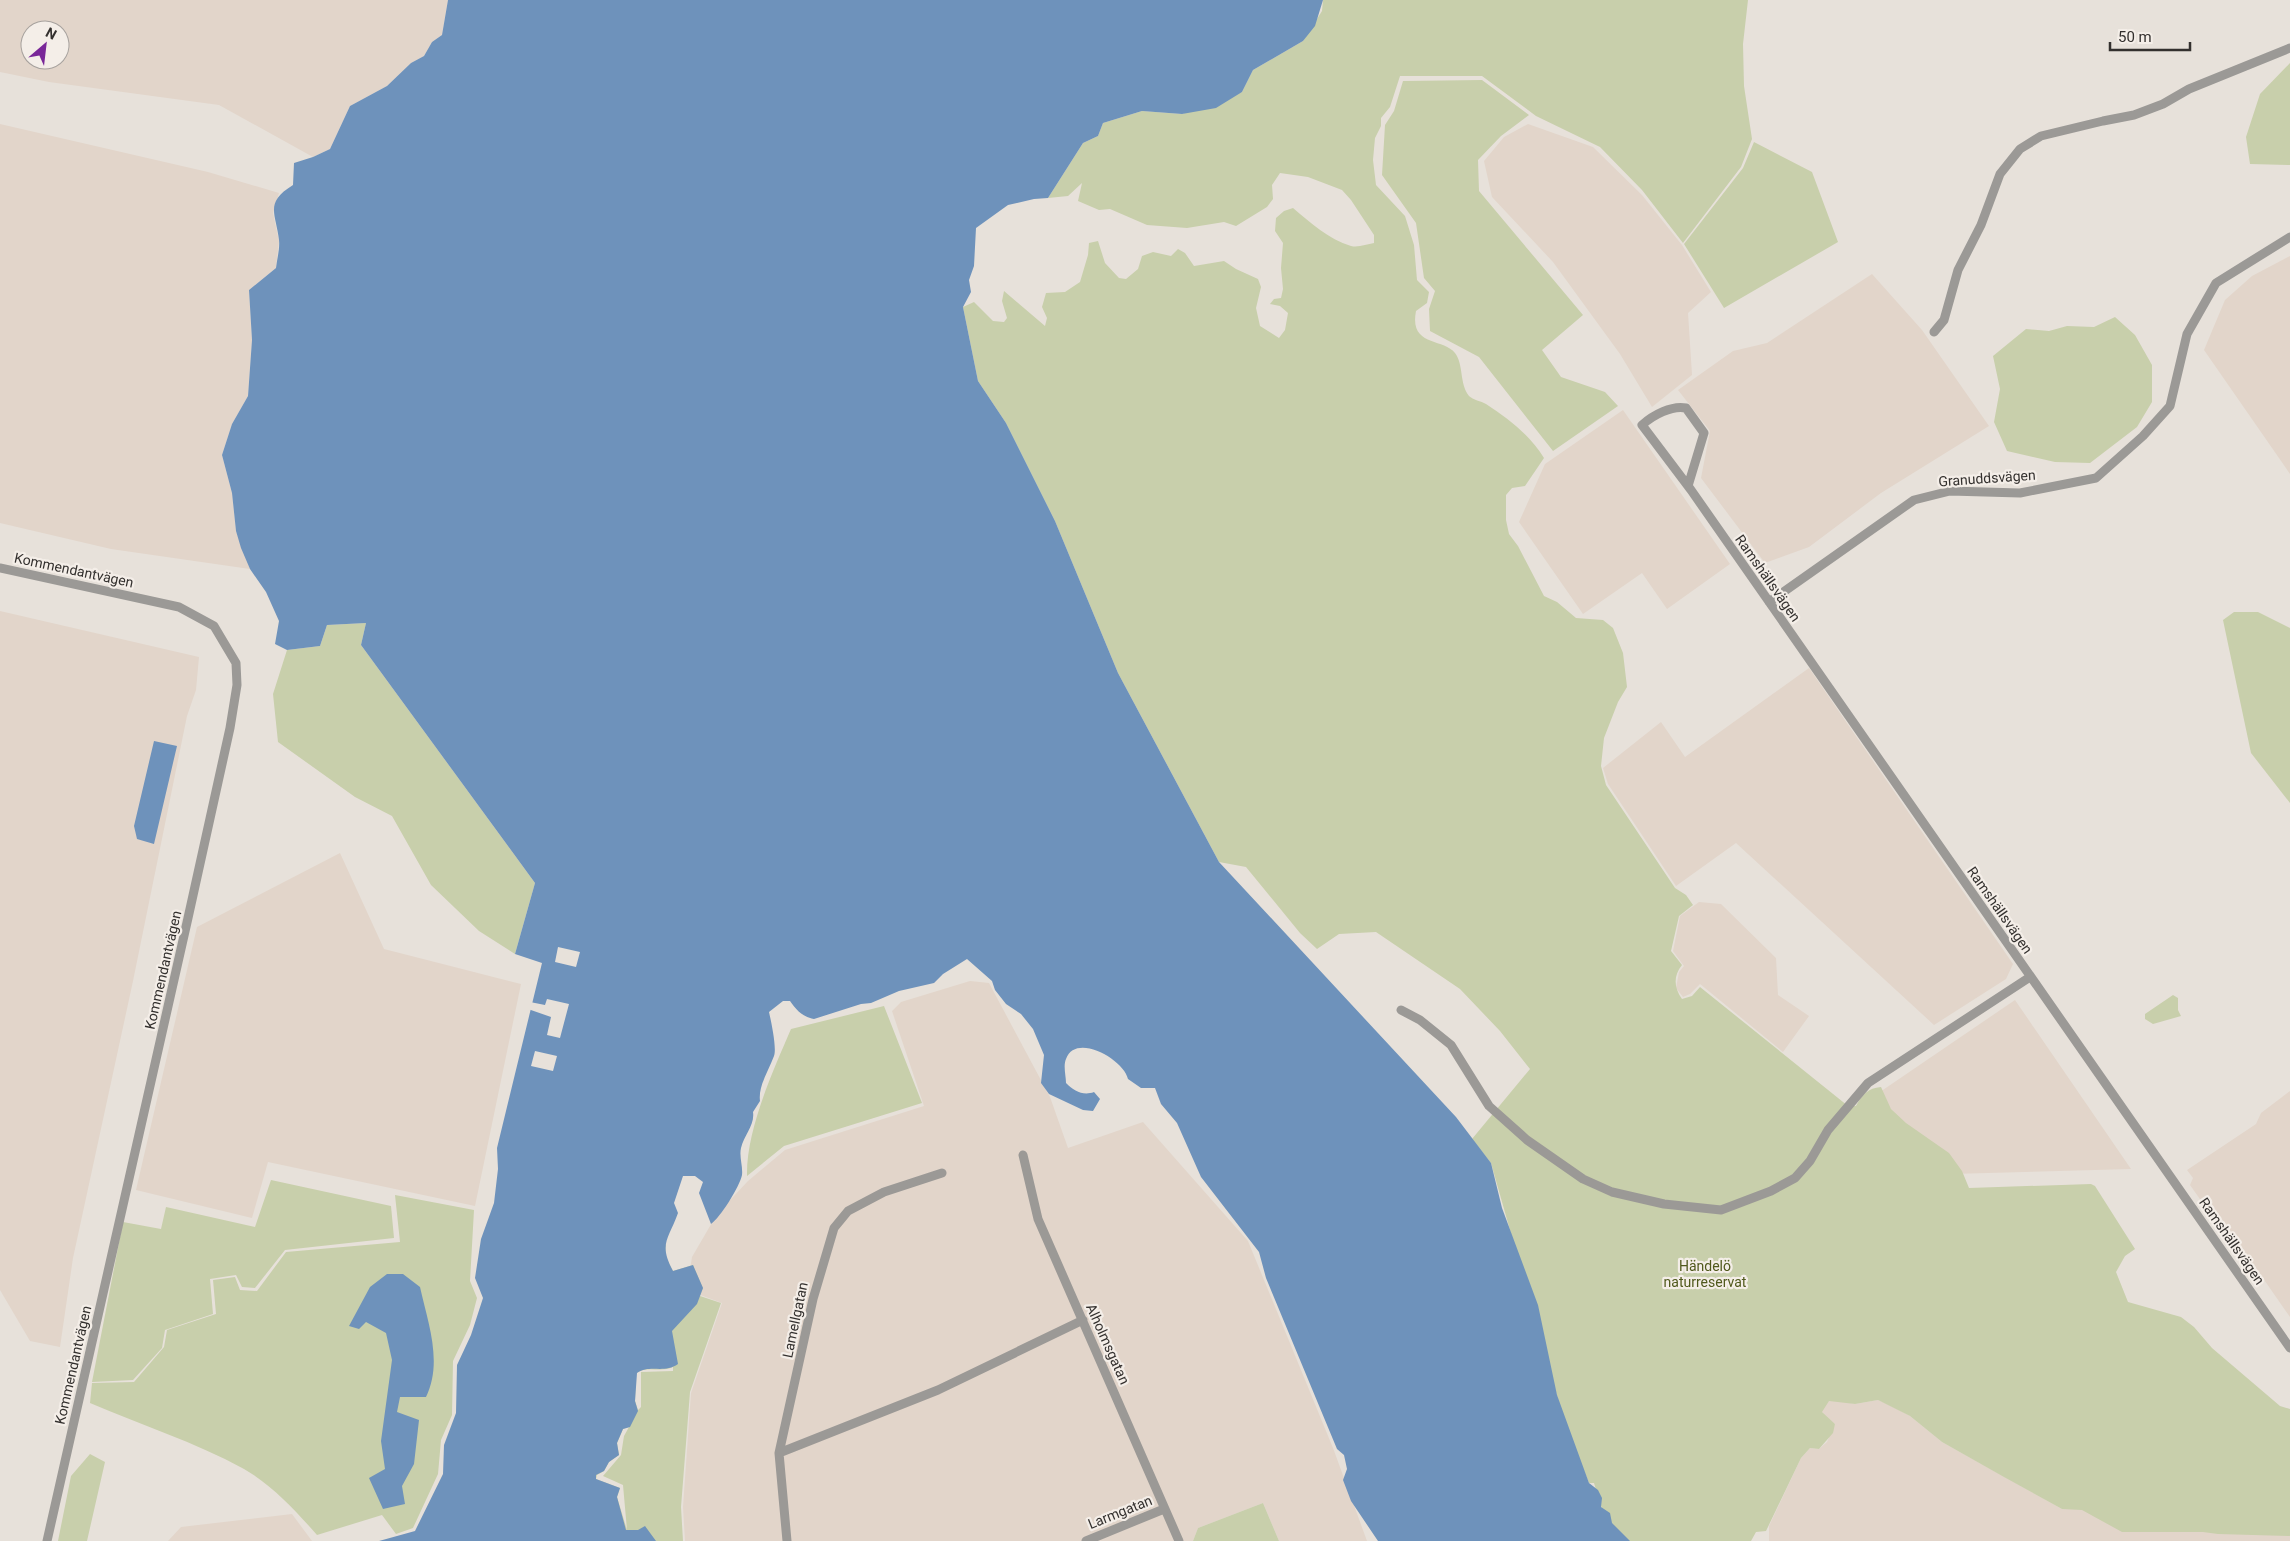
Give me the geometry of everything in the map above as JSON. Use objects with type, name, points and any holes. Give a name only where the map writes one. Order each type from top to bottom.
[{"type":"street","points":[[1934,332],[1944,320],[1958,270],[1981,224],[2000,174],[2020,150],[2041,136],[2134,115],[2163,104],[2189,89],[2290,48]]},
{"type":"street","name":"Granuddsvägen","points":[[1768,602],[1914,500],[1950,491],[2020,492],[2096,478],[2143,436],[2170,406],[2187,334],[2216,283],[2290,236]]},
{"type":"street","name":"Ramshällsvägen","points":[[1688,486],[1704,433],[1686,408],[1680,406],[1649,419],[1642,425],[1688,486],[2290,1348]]},
{"type":"street","name":"Kommendantvägen","points":[[0,568],[178,607],[214,626],[236,663],[237,685],[230,728],[47,1541]]},
{"type":"street","points":[[1401,1010],[1420,1020],[1451,1045],[1489,1106],[1527,1140],[1583,1179],[1612,1192],[1646,1200],[1721,1210],[1771,1191],[1795,1178],[1810,1161],[1828,1130],[1868,1083],[2030,977]]},
{"type":"street","name":"Alholmsgatan","points":[[1023,1155],[1038,1219],[1179,1541]]},
{"type":"street","name":"Lamellgatan","points":[[787,1541],[779,1453],[813,1299],[834,1228],[848,1211],[884,1192],[942,1173]]},
{"type":"street","points":[[779,1453],[938,1390],[1083,1320]]},
{"type":"street","name":"Larmgatan","points":[[1086,1541],[1164,1509]]},
{"type":"shaded area","points":[[0,0],[448,0],[442,35],[432,42],[424,56],[411,63],[387,86],[350,106],[330,149],[313,157],[219,105],[49,82],[0,72]]},
{"type":"shaded area","points":[[0,124],[208,172],[279,193],[273,213],[279,241],[276,268],[249,290],[252,340],[248,396],[232,424],[222,455],[232,493],[236,531],[250,569],[111,549],[0,523]]},
{"type":"shaded area","points":[[1528,124],[1593,147],[1642,195],[1682,245],[1711,292],[1688,313],[1692,375],[1652,407],[1620,354],[1553,262],[1492,197],[1484,161],[1504,137]]},
{"type":"shaded area","points":[[2290,256],[2290,474],[2204,350],[2225,300],[2252,276]]},
{"type":"shaded area","points":[[1872,274],[1922,330],[1989,426],[1881,493],[1809,547],[1765,563],[1701,478],[1710,431],[1678,390],[1733,351],[1767,343]]},
{"type":"shaded area","points":[[1623,410],[1730,564],[1667,609],[1642,573],[1583,614],[1519,522],[1545,464]]},
{"type":"shaded area","points":[[0,611],[199,657],[196,690],[187,716],[133,981],[73,1258],[60,1347],[30,1341],[0,1290]]},
{"type":"shaded area","points":[[1809,668],[2013,964],[2006,979],[1934,1025],[1736,843],[1676,886],[1608,784],[1603,768],[1661,722],[1685,757]]},
{"type":"shaded area","points":[[340,853],[384,949],[521,984],[475,1206],[268,1162],[252,1218],[136,1190],[197,927]]},
{"type":"shaded area","points":[[1699,902],[1721,904],[1776,958],[1778,995],[1809,1016],[1783,1052],[1700,984],[1690,994],[1683,997],[1676,988],[1679,972],[1684,966],[1673,951],[1680,916]]},
{"type":"shaded area","points":[[970,981],[989,983],[1050,1097],[1068,1148],[1143,1122],[1248,1241],[1333,1448],[1367,1541],[1279,1541],[1263,1503],[1198,1528],[1193,1541],[685,1541],[683,1507],[691,1393],[722,1303],[687,1290],[692,1257],[717,1214],[748,1181],[785,1150],[924,1106],[892,1011],[901,1002]]},
{"type":"shaded area","points":[[2015,1000],[2131,1169],[1951,1174],[1877,1094]]},
{"type":"shaded area","points":[[2290,1091],[2290,1317],[2210,1202],[2202,1202],[2190,1185],[2193,1178],[2187,1170],[2256,1124],[2261,1113]]},
{"type":"shaded area","points":[[1830,1399],[1855,1404],[1878,1400],[1890,1405],[1910,1416],[1942,1442],[2062,1509],[2085,1509],[2290,1536],[2290,1541],[1769,1541],[1769,1526],[1801,1458],[1810,1448],[1819,1449],[1827,1442],[1835,1424],[1826,1418],[1820,1409]]},
{"type":"shaded area","points":[[292,1514],[312,1541],[168,1541],[181,1527]]},
{"type":"green space","name":"Händelö naturreservat","points":[[1323,0],[1748,0],[1743,44],[1744,86],[1752,139],[1741,167],[1683,243],[1642,190],[1600,147],[1536,116],[1482,76],[1400,76],[1390,107],[1381,118],[1381,126],[1375,138],[1373,160],[1376,185],[1405,216],[1414,245],[1417,280],[1429,292],[1427,303],[1416,311],[1415,323],[1417,331],[1428,340],[1450,348],[1455,353],[1460,363],[1464,385],[1469,396],[1486,404],[1511,422],[1526,435],[1544,458],[1525,486],[1512,488],[1506,495],[1506,520],[1509,534],[1518,546],[1544,596],[1557,602],[1576,618],[1603,620],[1613,628],[1623,653],[1627,687],[1618,702],[1604,738],[1601,766],[1606,785],[1675,888],[1686,895],[1693,905],[1679,916],[1671,951],[1682,965],[1677,973],[1676,986],[1682,999],[1692,996],[1700,987],[1848,1106],[1856,1106],[1866,1093],[1881,1087],[1891,1109],[1906,1123],[1949,1153],[1962,1171],[1969,1188],[2091,1184],[2095,1186],[2135,1249],[2125,1256],[2116,1272],[2128,1302],[2181,1317],[2194,1327],[2212,1348],[2280,1406],[2290,1409],[2290,1536],[2203,1532],[2122,1532],[2082,1510],[2062,1509],[1942,1442],[1910,1416],[1878,1400],[1855,1404],[1829,1401],[1822,1412],[1835,1424],[1833,1433],[1819,1449],[1810,1448],[1801,1458],[1766,1531],[1756,1532],[1751,1541],[1623,1541],[1605,1519],[1594,1483],[1589,1483],[1565,1424],[1491,1163],[1472,1139],[1530,1069],[1500,1031],[1460,989],[1376,932],[1339,934],[1317,949],[1300,933],[1246,867],[1219,862],[1118,673],[1055,521],[1006,423],[978,381],[963,307],[974,302],[993,321],[1004,322],[1007,318],[1002,301],[1004,291],[1045,326],[1047,318],[1042,307],[1046,293],[1065,292],[1080,282],[1088,255],[1089,243],[1098,241],[1105,263],[1119,278],[1126,279],[1138,269],[1142,256],[1153,252],[1171,256],[1178,249],[1185,253],[1194,266],[1224,261],[1258,279],[1261,287],[1256,308],[1260,326],[1279,338],[1285,330],[1288,313],[1280,306],[1270,304],[1274,299],[1281,298],[1283,289],[1281,268],[1283,243],[1275,231],[1276,218],[1284,211],[1293,208],[1320,230],[1343,243],[1357,247],[1374,243],[1374,235],[1351,200],[1342,190],[1308,177],[1280,173],[1272,185],[1273,199],[1267,207],[1236,226],[1224,222],[1187,228],[1147,225],[1110,209],[1099,210],[1078,201],[1082,183],[1068,196],[1048,198],[1083,143],[1098,136],[1103,123],[1142,111],[1182,114],[1242,92],[1253,70],[1303,41],[1322,11]]},
{"type":"green space","points":[[2290,63],[2290,165],[2250,164],[2246,137],[2260,94]]},
{"type":"green space","points":[[1482,80],[1529,115],[1501,136],[1478,160],[1479,191],[1583,315],[1542,350],[1561,377],[1605,392],[1618,406],[1553,451],[1479,357],[1430,331],[1429,309],[1435,291],[1424,278],[1416,223],[1382,175],[1385,125],[1394,111],[1403,81]]},
{"type":"green space","points":[[1754,142],[1812,172],[1838,242],[1724,308],[1684,244],[1743,168]]},
{"type":"green space","points":[[2115,317],[2135,335],[2152,365],[2152,402],[2137,427],[2090,463],[2055,462],[2007,451],[1994,422],[2000,389],[1993,356],[2026,329],[2049,331],[2067,326],[2094,327]]},
{"type":"green space","points":[[2234,612],[2258,612],[2290,628],[2290,803],[2251,753],[2223,620]]},
{"type":"green space","points":[[366,623],[361,645],[535,883],[515,954],[479,931],[431,885],[392,816],[355,797],[278,742],[273,694],[287,650],[320,646],[327,625]]},
{"type":"green space","points":[[2173,995],[2178,998],[2178,1010],[2181,1016],[2153,1024],[2145,1019],[2145,1014]]},
{"type":"green space","points":[[884,1006],[922,1103],[784,1146],[747,1176],[748,1158],[756,1120],[769,1082],[791,1029]]},
{"type":"green space","points":[[271,1180],[391,1206],[394,1238],[285,1250],[255,1288],[242,1287],[236,1275],[210,1279],[213,1314],[165,1330],[162,1348],[133,1380],[92,1382],[123,1222],[161,1229],[166,1207],[255,1227]]},
{"type":"green space","points":[[395,1195],[474,1210],[470,1281],[477,1298],[470,1325],[453,1361],[452,1415],[441,1440],[438,1474],[413,1528],[396,1534],[382,1515],[317,1535],[274,1491],[244,1469],[187,1442],[90,1403],[92,1383],[134,1382],[164,1347],[167,1330],[216,1314],[213,1280],[235,1277],[240,1290],[257,1291],[286,1252],[400,1242]]},
{"type":"green space","points":[[666,1242],[665,1256],[673,1271],[693,1265],[703,1288],[700,1296],[721,1303],[690,1392],[681,1507],[683,1541],[565,1541]],"holes":[[[673,1367],[673,1371],[641,1372],[641,1407],[638,1410],[635,1401],[636,1373],[645,1370]],[[629,1427],[624,1436],[621,1455],[603,1476],[623,1485],[627,1530],[617,1497],[620,1488],[596,1479],[597,1475],[604,1471],[609,1462],[619,1455],[617,1443],[623,1429]]]},
{"type":"green space","points":[[90,1454],[105,1462],[87,1541],[58,1541],[71,1476]]},
{"type":"green space","points":[[1263,1503],[1279,1541],[1193,1541],[1198,1528]]},
{"type":"water","points":[[448,0],[1323,0],[1315,26],[1303,41],[1253,70],[1242,92],[1216,108],[1182,114],[1142,111],[1103,123],[1098,136],[1083,143],[1048,198],[1008,205],[976,228],[974,266],[969,280],[971,292],[963,307],[978,381],[1006,423],[1055,521],[1118,673],[1219,862],[1456,1117],[1491,1163],[1502,1208],[1538,1305],[1557,1395],[1589,1483],[1598,1490],[1602,1498],[1601,1507],[1610,1513],[1612,1523],[1630,1541],[1378,1541],[1351,1501],[1343,1480],[1347,1469],[1344,1455],[1337,1449],[1266,1278],[1259,1252],[1201,1177],[1177,1123],[1161,1104],[1155,1088],[1141,1088],[1128,1079],[1125,1072],[1109,1057],[1089,1048],[1079,1048],[1071,1051],[1066,1059],[1066,1083],[1079,1092],[1094,1092],[1100,1099],[1093,1111],[1083,1110],[1049,1094],[1041,1083],[1044,1055],[1033,1029],[1021,1014],[1006,1004],[995,990],[992,981],[967,959],[943,974],[934,983],[899,991],[871,1003],[861,1004],[814,1019],[800,1013],[790,1001],[783,1001],[769,1012],[775,1052],[762,1084],[760,1101],[753,1112],[751,1126],[742,1143],[740,1155],[742,1175],[738,1186],[724,1209],[711,1224],[699,1193],[703,1182],[695,1176],[683,1176],[674,1203],[678,1213],[666,1241],[666,1254],[673,1271],[693,1265],[703,1288],[697,1304],[672,1331],[678,1364],[668,1368],[642,1370],[637,1373],[635,1401],[638,1411],[630,1427],[623,1429],[617,1443],[619,1455],[609,1462],[604,1471],[596,1475],[596,1479],[620,1488],[617,1497],[626,1530],[638,1530],[645,1526],[656,1541],[379,1541],[415,1531],[443,1474],[444,1445],[456,1413],[457,1365],[471,1335],[483,1298],[475,1278],[481,1239],[494,1203],[498,1169],[497,1148],[542,963],[515,954],[535,883],[361,645],[366,623],[327,625],[320,646],[287,650],[275,644],[279,621],[266,592],[250,569],[241,548],[236,531],[232,493],[222,455],[232,424],[248,396],[252,340],[249,290],[276,268],[279,243],[274,215],[275,203],[284,191],[293,185],[294,163],[330,149],[350,106],[387,86],[411,63],[424,56],[432,42],[442,35]]},
{"type":"water","points":[[154,741],[177,746],[154,844],[137,839],[134,826]]},
{"type":"water","points":[[387,1274],[403,1274],[420,1287],[430,1328],[434,1356],[431,1384],[426,1397],[400,1397],[397,1412],[419,1420],[414,1464],[402,1486],[405,1504],[383,1509],[369,1478],[385,1469],[381,1441],[392,1360],[386,1333],[366,1322],[359,1329],[349,1326],[370,1287]]},
{"type":"pier","points":[[558,947],[580,952],[576,967],[555,962]]},
{"type":"pier","points":[[547,999],[569,1004],[560,1038],[547,1035],[551,1017],[528,1009],[530,1002],[545,1005]]},
{"type":"pier","points":[[535,1051],[557,1056],[553,1071],[531,1066]]}]
